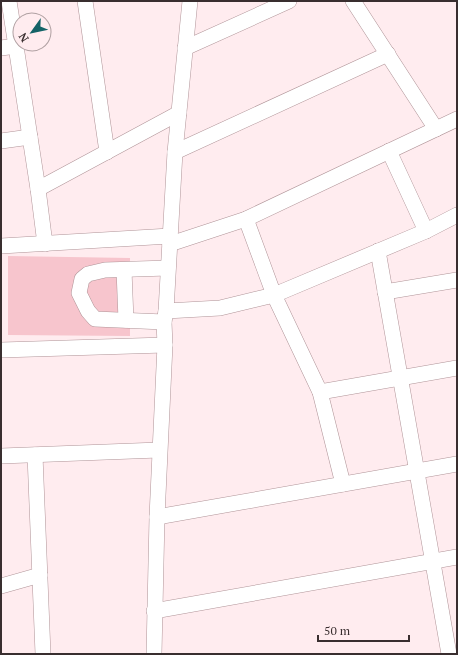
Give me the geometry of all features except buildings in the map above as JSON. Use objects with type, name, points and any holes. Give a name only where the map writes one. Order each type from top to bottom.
[{"type":"street","points":[[9,1],[12,20]]},
{"type":"street","points":[[85,1],[107,152]]},
{"type":"street","points":[[154,654],[157,517],[165,316],[175,152],[190,1]]},
{"type":"street","points":[[185,48],[290,1]]},
{"type":"street","points":[[353,1],[436,129]]},
{"type":"street","points":[[1,48],[12,47]]},
{"type":"street","points":[[17,52],[45,244]]},
{"type":"street","points":[[175,152],[388,54]]},
{"type":"street","points":[[38,190],[179,114]]},
{"type":"street","points":[[1,246],[170,240],[246,218],[457,118]]},
{"type":"street","points":[[1,141],[30,137]]},
{"type":"street","points":[[390,151],[426,231]]},
{"type":"street","points":[[168,268],[105,270],[88,274],[82,278],[79,293],[88,311],[95,318],[126,320],[220,308],[274,296],[426,231],[457,215]]},
{"type":"street","points":[[246,218],[274,296],[320,392],[343,484]]},
{"type":"street","points":[[378,251],[449,654]]},
{"type":"street","points":[[124,270],[126,320]]},
{"type":"street","points":[[385,292],[457,280]]},
{"type":"street","points":[[1,350],[165,344]]},
{"type":"street","points":[[320,392],[457,368]]},
{"type":"street","points":[[1,456],[160,450]]},
{"type":"street","points":[[35,455],[43,654]]},
{"type":"street","points":[[157,517],[457,464]]},
{"type":"street","points":[[154,611],[457,557]]},
{"type":"street","points":[[1,586],[40,575]]},
{"type":"shaded area","points":[[8,256],[130,258],[130,336],[8,335]]}]
